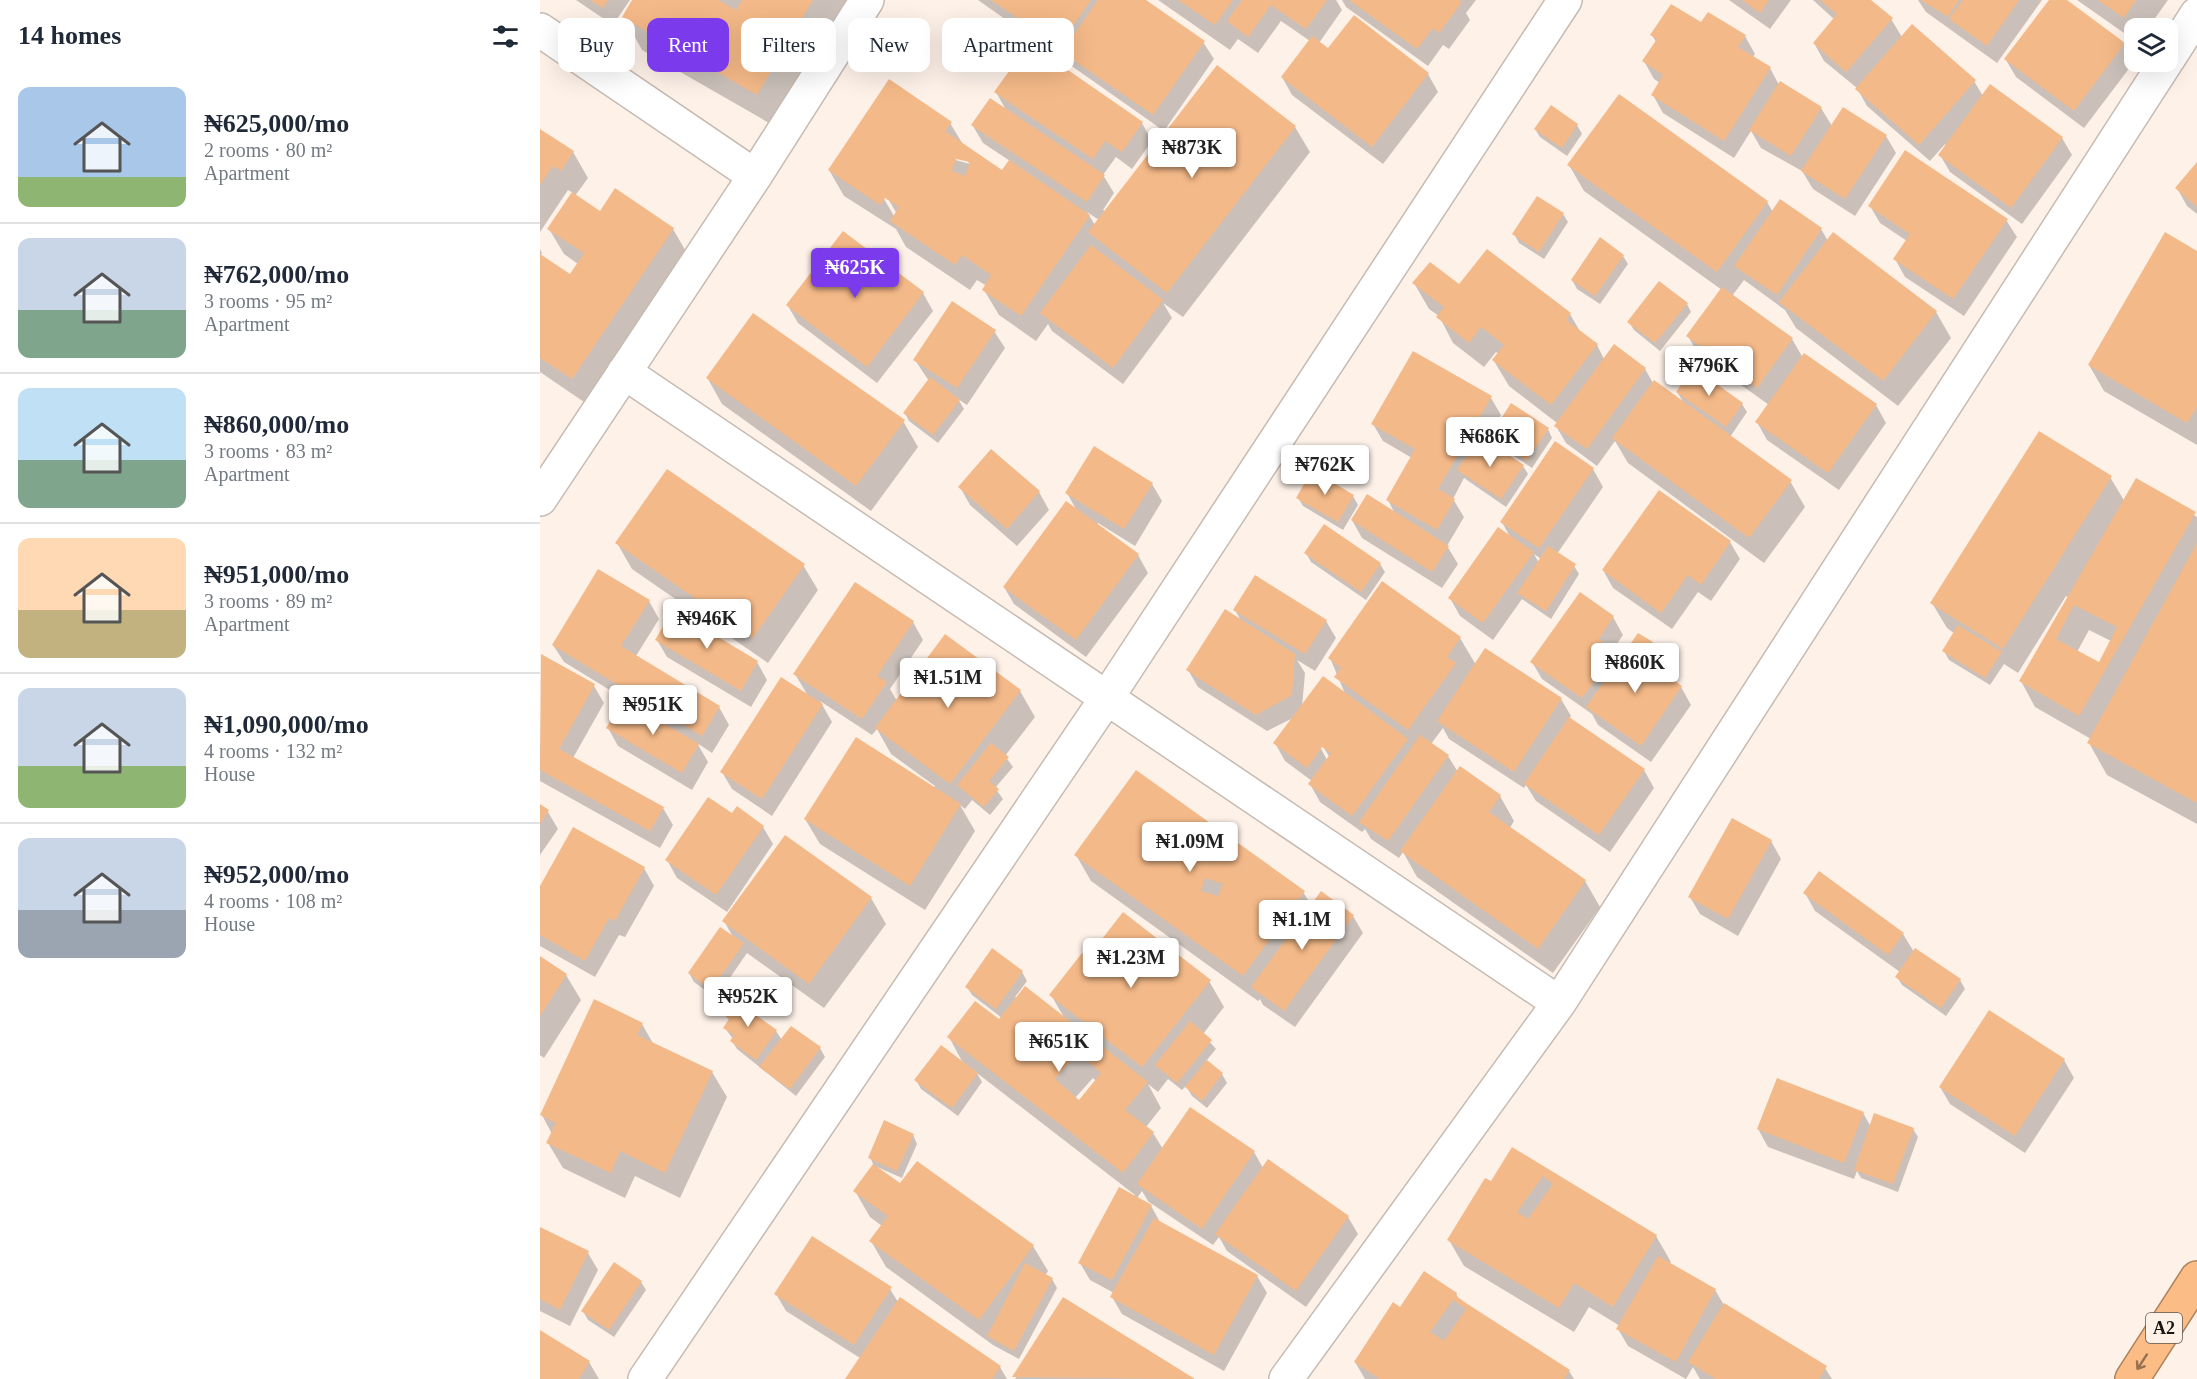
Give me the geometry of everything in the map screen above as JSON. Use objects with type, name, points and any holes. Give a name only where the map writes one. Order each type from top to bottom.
[{"type":"highway","name":"A2","points":[[2132,1379],[2197,1278]]},
{"type":"street","points":[[540,499],[754,176],[867,0]]},
{"type":"street","points":[[645,1379],[1106,699],[1565,0]]},
{"type":"street","points":[[2178,54],[2197,14]]},
{"type":"street","points":[[540,30],[754,176]]},
{"type":"street","points":[[1286,1379],[1559,1003],[2167,72]]},
{"type":"street","points":[[624,372],[1559,1003]]},
{"type":"building","points":[[590,0],[608,0],[603,8]]},
{"type":"building","points":[[632,0],[718,0],[736,10],[742,0],[813,0],[802,18],[741,18],[741,72],[771,72],[757,95],[717,72],[729,72],[729,18],[647,18],[647,31],[635,25],[635,18],[622,17]]},
{"type":"building","points":[[991,0],[1091,0],[1074,24],[1074,18],[1018,18]]},
{"type":"building","points":[[1098,0],[1146,0],[1205,41],[1153,115],[1074,60],[1074,35]]},
{"type":"building","points":[[1178,0],[1233,0],[1215,25]]},
{"type":"building","points":[[1242,0],[1327,0],[1306,29],[1271,5],[1248,37],[1227,21]]},
{"type":"building","points":[[1349,0],[1459,0],[1462,2],[1439,33],[1433,28],[1417,49]]},
{"type":"building","points":[[1742,0],[1769,0],[1760,13]]},
{"type":"building","points":[[1820,0],[1871,0],[1893,18],[1846,72],[1813,43],[1837,14]]},
{"type":"building","points":[[1921,0],[1959,0],[1948,17]]},
{"type":"building","points":[[1963,0],[2019,0],[1987,46],[1949,19]]},
{"type":"building","points":[[2049,0],[2067,0],[2124,42],[2074,111],[2004,59]]},
{"type":"building","points":[[2098,0],[2136,0],[2124,18]]},
{"type":"building","points":[[1671,4],[1701,22],[1708,12],[1746,35],[1738,47],[1771,67],[1724,141],[1651,95],[1663,75],[1642,61],[1657,39],[1650,35]]},
{"type":"building","points":[[1354,15],[1429,73],[1372,147],[1281,77],[1312,36],[1328,48]]},
{"type":"building","points":[[1912,24],[1976,80],[1919,145],[1855,89]]},
{"type":"building","points":[[1217,65],[1296,126],[1167,293],[1088,232]]},
{"type":"building","points":[[1008,72],[1071,72],[1143,122],[1122,152],[1105,141],[1093,159],[994,92]]},
{"type":"building","points":[[889,79],[952,122],[945,131],[1002,170],[1009,160],[1090,215],[1021,316],[982,290],[991,275],[962,255],[955,265],[890,221],[899,207],[885,198],[880,205],[828,170]],"holes":[[[956,159],[970,162],[965,176],[952,171]]]},
{"type":"building","points":[[1780,81],[1822,107],[1791,156],[1749,130]]},
{"type":"building","points":[[1990,84],[2063,137],[2011,208],[1938,155]]},
{"type":"building","points":[[1619,94],[1768,201],[1717,272],[1567,165]]},
{"type":"building","points":[[990,98],[1105,175],[1087,202],[971,125]]},
{"type":"building","points":[[1551,105],[1578,124],[1562,148],[1534,129]]},
{"type":"building","points":[[1843,107],[1887,135],[1845,199],[1801,171]]},
{"type":"building","points":[[540,129],[574,151],[561,171],[553,166],[540,185]]},
{"type":"building","points":[[1905,150],[2008,219],[1953,299],[1893,259],[1910,234],[1868,206]]},
{"type":"building","points":[[2197,162],[2197,207],[2175,188]]},
{"type":"building","points":[[615,188],[674,228],[572,379],[540,358],[540,254],[570,274],[584,253],[547,229],[572,192],[600,211]]},
{"type":"building","points":[[1537,196],[1564,213],[1539,252],[1512,234]]},
{"type":"building","points":[[1780,199],[1822,228],[1777,295],[1734,266]]},
{"type":"building","points":[[843,231],[924,292],[867,367],[786,305]]},
{"type":"building","points":[[1833,232],[1937,311],[1883,381],[1779,302]]},
{"type":"building","points":[[2165,232],[2197,251],[2197,407],[2187,423],[2088,365]]},
{"type":"building","points":[[1600,237],[1624,255],[1595,296],[1571,280]]},
{"type":"building","points":[[1091,245],[1163,300],[1113,368],[1040,313]]},
{"type":"building","points":[[1487,249],[1571,313],[1566,320],[1598,344],[1551,405],[1492,360],[1504,345],[1481,327],[1469,343],[1436,317],[1444,307],[1412,283],[1430,262],[1459,284]]},
{"type":"building","points":[[1659,281],[1688,303],[1655,343],[1627,322]]},
{"type":"building","points":[[1722,287],[1793,338],[1757,388],[1686,336]]},
{"type":"building","points":[[952,301],[996,330],[957,388],[913,360]]},
{"type":"building","points":[[753,313],[905,420],[856,486],[706,378]]},
{"type":"building","points":[[1614,344],[1646,368],[1587,449],[1554,426]]},
{"type":"building","points":[[1413,351],[1492,396],[1438,489],[1455,499],[1437,530],[1386,500],[1415,449],[1371,424]]},
{"type":"building","points":[[1804,353],[1877,404],[1828,473],[1755,422]]},
{"type":"building","points":[[1693,367],[1743,403],[1726,427],[1676,392]]},
{"type":"building","points":[[930,377],[960,400],[933,435],[903,413]]},
{"type":"building","points":[[1654,380],[1792,480],[1749,538],[1612,438]]},
{"type":"building","points":[[1511,403],[1549,428],[1527,461],[1490,436]]},
{"type":"building","points":[[2039,431],[2112,476],[2003,649],[1930,603]]},
{"type":"building","points":[[1480,436],[1524,465],[1501,499],[1457,470]]},
{"type":"building","points":[[1555,441],[1594,468],[1539,548],[1500,522]]},
{"type":"building","points":[[1094,446],[1153,483],[1124,529],[1065,493]]},
{"type":"building","points":[[991,449],[1040,491],[1007,529],[958,487]]},
{"type":"building","points":[[667,469],[805,564],[753,638],[615,543]]},
{"type":"building","points":[[1312,470],[1354,495],[1338,522],[1296,498]]},
{"type":"building","points":[[2136,478],[2196,512],[2079,716],[2019,681]],"holes":[[[2074,605],[2117,627],[2099,662],[2056,639]]]},
{"type":"building","points":[[1659,490],[1731,541],[1701,585],[1688,575],[1661,613],[1602,570]]},
{"type":"building","points":[[1367,494],[1449,546],[1432,572],[1351,520]]},
{"type":"building","points":[[1066,501],[1139,554],[1076,640],[1003,587]]},
{"type":"building","points":[[1324,524],[1381,563],[1361,592],[1304,553]]},
{"type":"building","points":[[1498,527],[1534,552],[1483,623],[1448,598]]},
{"type":"building","points":[[2197,543],[2197,803],[2087,743]]},
{"type":"building","points":[[1548,546],[1576,564],[1546,611],[1517,593]]},
{"type":"building","points":[[598,569],[650,600],[621,646],[720,706],[702,736],[552,645]]},
{"type":"building","points":[[1255,575],[1327,620],[1305,654],[1233,610]]},
{"type":"building","points":[[1382,581],[1461,637],[1447,657],[1456,663],[1408,730],[1334,677],[1341,668],[1328,658]]},
{"type":"building","points":[[855,582],[914,621],[877,676],[887,682],[862,719],[793,674]]},
{"type":"building","points":[[1580,592],[1614,616],[1599,639],[1616,652],[1582,698],[1530,662]]},
{"type":"building","points":[[1225,609],[1295,654],[1292,695],[1256,715],[1186,670]]},
{"type":"building","points":[[673,610],[758,661],[741,691],[655,640]]},
{"type":"building","points":[[1958,625],[2002,652],[1985,678],[1942,651]]},
{"type":"building","points":[[1638,633],[1653,642],[1642,658],[1682,686],[1641,746],[1586,707]]},
{"type":"building","points":[[945,634],[1021,690],[950,784],[875,728]]},
{"type":"building","points":[[1485,648],[1562,698],[1514,772],[1437,721]]},
{"type":"building","points":[[541,654],[595,684],[559,749],[664,807],[650,831],[540,770]]},
{"type":"building","points":[[1323,676],[1408,739],[1352,816],[1308,784],[1331,753],[1322,747],[1307,768],[1273,743]]},
{"type":"building","points":[[781,677],[823,704],[762,799],[720,772]]},
{"type":"building","points":[[624,700],[699,744],[682,773],[606,728]]},
{"type":"building","points":[[1569,717],[1645,769],[1599,835],[1524,784]]},
{"type":"building","points":[[1420,735],[1449,755],[1388,841],[1359,822]]},
{"type":"building","points":[[856,737],[961,804],[910,886],[804,819]]},
{"type":"building","points":[[991,743],[1009,757],[989,781],[999,789],[984,807],[957,785]]},
{"type":"building","points":[[1460,766],[1501,795],[1489,812],[1586,880],[1538,949],[1400,851]]},
{"type":"building","points":[[1136,770],[1305,891],[1243,976],[1074,855]],"holes":[[[1205,878],[1223,884],[1218,896],[1201,891]]]},
{"type":"building","points":[[708,797],[732,813],[737,806],[764,826],[716,895],[665,860]]},
{"type":"building","points":[[540,804],[549,810],[540,824]]},
{"type":"building","points":[[1732,818],[1772,840],[1728,919],[1688,897]]},
{"type":"building","points":[[573,827],[645,867],[615,921],[609,918],[585,961],[540,935],[540,886]]},
{"type":"building","points":[[785,835],[872,897],[809,984],[722,921]]},
{"type":"building","points":[[1819,871],[1904,933],[1888,955],[1803,893]]},
{"type":"building","points":[[1321,891],[1354,915],[1284,1011],[1251,987]]},
{"type":"building","points":[[1123,912],[1211,980],[1142,1067],[1049,995],[1082,953],[1088,957]]},
{"type":"building","points":[[720,927],[744,943],[711,990],[688,973]]},
{"type":"building","points":[[992,948],[1023,971],[996,1009],[965,987]]},
{"type":"building","points":[[1915,948],[1961,979],[1941,1008],[1895,977]]},
{"type":"building","points":[[540,956],[567,974],[540,1016]]},
{"type":"building","points":[[1025,986],[1148,1082],[1125,1110],[1154,1132],[1123,1173],[947,1037],[975,1001],[999,1019]],"holes":[[[1078,1053],[1101,1073],[1079,1100],[1055,1079]]]},
{"type":"building","points":[[743,992],[756,1002],[750,1011],[777,1030],[756,1060],[730,1041],[734,1035],[723,1028],[729,1019],[726,1017]]},
{"type":"building","points":[[594,999],[643,1023],[637,1035],[713,1071],[665,1173],[620,1151],[611,1173],[546,1143],[556,1123],[540,1115]]},
{"type":"building","points":[[1989,1010],[2065,1059],[2015,1136],[1939,1087]]},
{"type":"building","points":[[1190,1021],[1212,1040],[1177,1083],[1155,1065]]},
{"type":"building","points":[[791,1026],[821,1047],[790,1089],[759,1067]]},
{"type":"building","points":[[941,1045],[978,1073],[952,1108],[914,1080]]},
{"type":"building","points":[[1207,1060],[1223,1073],[1202,1101],[1185,1087]]},
{"type":"building","points":[[1777,1078],[1864,1112],[1844,1163],[1757,1129]]},
{"type":"building","points":[[1190,1107],[1255,1151],[1202,1229],[1137,1184]]},
{"type":"building","points":[[1874,1113],[1914,1128],[1893,1184],[1854,1170]]},
{"type":"building","points":[[884,1120],[914,1134],[897,1171],[868,1158]]},
{"type":"building","points":[[1512,1147],[1657,1235],[1613,1307],[1574,1283],[1559,1308],[1447,1240],[1485,1178],[1491,1181]],"holes":[[[1543,1176],[1553,1184],[1528,1219],[1517,1212]]]},
{"type":"building","points":[[1268,1159],[1349,1216],[1296,1291],[1215,1234]]},
{"type":"building","points":[[917,1161],[1034,1245],[979,1320],[869,1241],[888,1216],[853,1191],[873,1164],[900,1183]]},
{"type":"building","points":[[1119,1187],[1152,1205],[1112,1280],[1078,1263]]},
{"type":"building","points":[[1154,1218],[1258,1275],[1214,1355],[1110,1297]]},
{"type":"building","points":[[540,1227],[589,1251],[560,1310],[540,1299]]},
{"type":"building","points":[[812,1236],[892,1287],[854,1345],[774,1294]]},
{"type":"building","points":[[1658,1256],[1716,1289],[1676,1362],[1616,1329]]},
{"type":"building","points":[[614,1262],[642,1281],[609,1330],[581,1311]]},
{"type":"building","points":[[1025,1263],[1053,1278],[1014,1351],[987,1336]]},
{"type":"building","points":[[1424,1271],[1457,1293],[1456,1296],[1466,1303],[1570,1370],[1564,1379],[1380,1379],[1354,1362],[1393,1302],[1400,1307]],"holes":[[[1453,1300],[1466,1309],[1444,1341],[1430,1332]]]},
{"type":"building","points":[[900,1297],[1001,1366],[992,1379],[845,1379]]},
{"type":"building","points":[[1063,1297],[1195,1379],[1012,1377]]},
{"type":"building","points":[[1724,1303],[1827,1366],[1819,1379],[1716,1379],[1688,1362]]},
{"type":"building","points":[[540,1330],[590,1361],[579,1379],[540,1379]]}]
